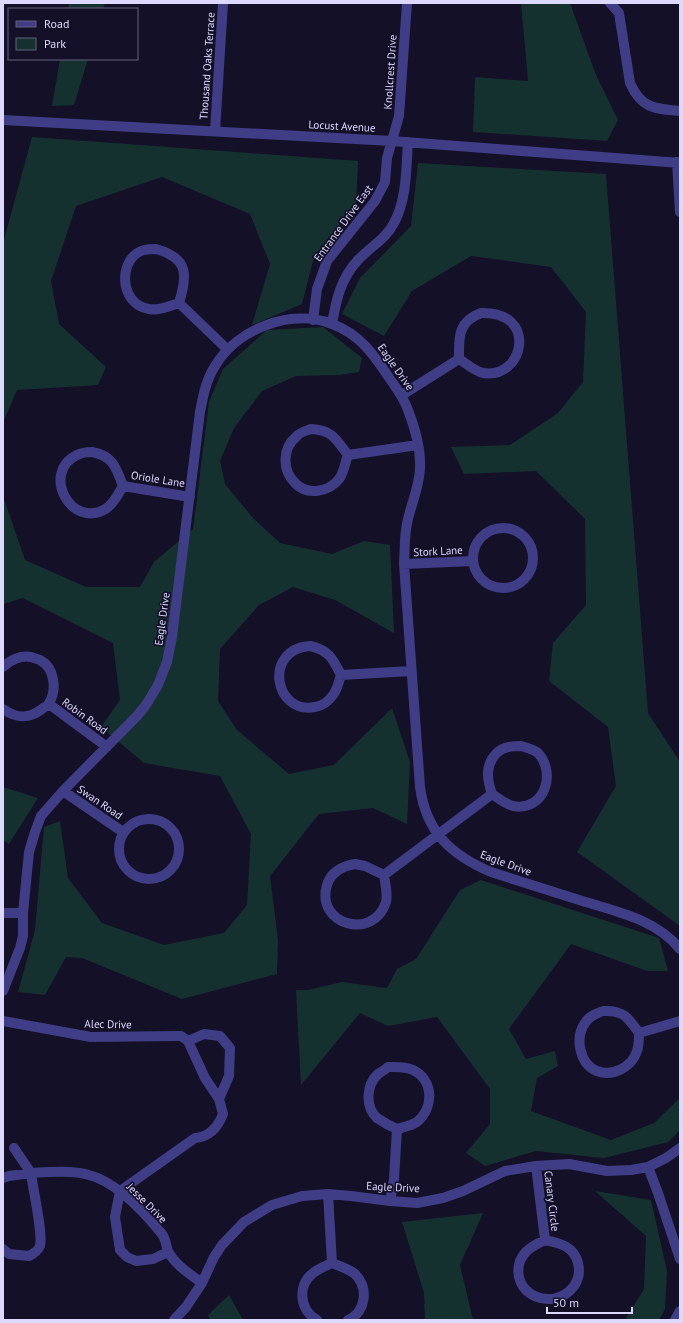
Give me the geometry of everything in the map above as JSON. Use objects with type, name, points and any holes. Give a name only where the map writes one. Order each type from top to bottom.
[{"type":"street","name":"Thousand Oaks Terrace","points":[[215,131],[223,3]]},
{"type":"street","name":"Knollcrest Drive","points":[[392,141],[399,116],[407,3]]},
{"type":"street","points":[[610,3],[619,14],[630,83],[634,92],[641,101],[650,107],[658,110],[680,111]]},
{"type":"street","name":"Locust Avenue","points":[[3,120],[392,141],[678,162]]},
{"type":"street","name":"Entrance Drive East","points":[[313,320],[317,289],[323,270],[327,261],[375,201],[383,187],[385,182],[387,158],[392,141]]},
{"type":"street","points":[[332,324],[335,306],[345,277],[359,259],[377,244],[389,231],[398,214],[403,197],[408,142]]},
{"type":"street","points":[[678,162],[680,212]]},
{"type":"street","points":[[156,249],[170,253],[177,258],[182,266],[184,274],[184,284],[179,303],[158,309],[141,307],[134,302],[130,298],[125,285],[126,271],[132,258],[143,250],[156,249]]},
{"type":"street","points":[[179,303],[226,349]]},
{"type":"street","points":[[481,313],[492,313],[507,318],[513,324],[518,334],[520,344],[518,353],[508,366],[502,370],[484,373],[475,370],[459,359],[459,336],[461,328],[474,316],[481,313]]},
{"type":"street","name":"Eagle Drive","points":[[3,991],[20,948],[29,852],[35,832],[46,810],[146,705],[158,685],[167,662],[172,637],[204,391],[214,366],[226,349],[253,331],[267,324],[282,320],[313,320],[332,324],[359,340],[371,351],[402,395],[409,411],[418,445],[420,469],[417,488],[405,531],[404,564],[422,803],[429,820],[450,848],[475,866],[636,918],[659,929],[680,949]]},
{"type":"street","points":[[402,395],[459,359]]},
{"type":"street","points":[[311,429],[326,432],[335,437],[348,455],[340,477],[334,484],[325,489],[316,491],[303,488],[295,483],[289,474],[285,463],[285,455],[290,444],[297,435],[311,429]]},
{"type":"street","points":[[348,455],[418,445]]},
{"type":"street","name":"Oriole Lane","points":[[92,452],[109,458],[115,465],[123,486],[112,504],[99,512],[90,513],[81,512],[68,502],[63,495],[60,483],[62,472],[67,462],[77,454],[92,452]]},
{"type":"street","name":"Oriole Lane","points":[[123,486],[190,497]]},
{"type":"street","name":"Stork Lane","points":[[509,528],[520,533],[528,542],[533,552],[533,563],[530,573],[515,587],[507,589],[491,586],[481,579],[473,561],[478,542],[494,529],[509,528]]},
{"type":"street","name":"Stork Lane","points":[[404,564],[473,561]]},
{"type":"street","points":[[303,647],[318,648],[325,651],[332,658],[341,675],[331,698],[318,706],[309,708],[303,707],[292,701],[283,692],[279,679],[281,665],[285,658],[292,651],[303,647]]},
{"type":"street","name":"Robin Road","points":[[3,667],[15,658],[27,657],[39,660],[45,664],[51,672],[54,680],[54,687],[49,704],[34,715],[23,717],[16,716],[3,709]]},
{"type":"street","points":[[341,675],[411,671]]},
{"type":"street","name":"Robin Road","points":[[49,704],[107,747]]},
{"type":"street","points":[[521,746],[532,749],[538,754],[544,763],[547,775],[545,791],[538,800],[526,805],[514,806],[505,803],[492,794],[487,775],[492,759],[497,753],[503,748],[521,746]]},
{"type":"street","name":"Swan Road","points":[[63,791],[123,832]]},
{"type":"street","points":[[384,875],[492,794]]},
{"type":"street","name":"Swan Road","points":[[148,819],[166,823],[171,827],[178,842],[178,858],[174,867],[166,874],[157,878],[148,880],[134,876],[123,866],[119,855],[119,842],[123,832],[139,821],[148,819]]},
{"type":"street","points":[[355,864],[365,866],[384,875],[387,897],[382,911],[376,918],[368,923],[356,925],[346,924],[339,920],[330,911],[325,901],[325,892],[328,880],[336,871],[346,866],[355,864]]},
{"type":"street","points":[[3,913],[23,914]]},
{"type":"street","points":[[603,1011],[622,1013],[630,1019],[640,1033],[636,1055],[624,1068],[617,1071],[607,1072],[596,1070],[584,1059],[579,1041],[581,1031],[584,1023],[594,1015],[603,1011]]},
{"type":"street","name":"Alec Drive","points":[[3,1021],[91,1037],[181,1036],[188,1041]]},
{"type":"street","points":[[640,1033],[680,1021]]},
{"type":"street","points":[[168,1252],[153,1259],[136,1261],[127,1257],[120,1250],[115,1217],[120,1191],[195,1138],[204,1137],[218,1125],[223,1114],[219,1099],[205,1078],[188,1041],[204,1034],[220,1036],[230,1048],[229,1076],[219,1099]]},
{"type":"street","points":[[388,1067],[399,1067],[414,1070],[421,1075],[428,1087],[430,1098],[424,1115],[416,1122],[397,1129],[377,1118],[369,1102],[368,1092],[373,1081],[377,1075],[388,1067]]},
{"type":"street","points":[[390,1201],[394,1179],[397,1129]]},
{"type":"street","points":[[3,1249],[9,1254],[29,1256],[38,1250],[40,1246],[40,1234],[31,1173],[14,1148]]},
{"type":"street","name":"Eagle Drive","points":[[174,1320],[186,1307],[202,1283],[214,1257],[222,1245],[236,1229],[272,1205],[296,1197],[328,1194],[417,1203],[443,1198],[463,1191],[506,1171],[536,1166],[569,1164],[607,1171],[631,1170],[648,1167],[666,1158],[680,1148]]},
{"type":"street","name":"Canary Circle","points":[[536,1166],[545,1240]]},
{"type":"street","points":[[648,1167],[680,1259]]},
{"type":"street","name":"Jesse Drive","points":[[3,1178],[31,1173],[51,1172],[87,1174],[98,1178],[120,1191],[135,1205],[163,1236],[168,1252],[181,1266],[202,1283]]},
{"type":"street","points":[[328,1194],[332,1263]]},
{"type":"street","name":"Canary Circle","points":[[545,1240],[563,1244],[571,1250],[577,1259],[580,1269],[576,1283],[571,1290],[558,1298],[551,1300],[542,1299],[527,1291],[520,1283],[518,1276],[519,1266],[526,1251],[545,1240]]},
{"type":"street","points":[[317,1320],[308,1313],[303,1304],[303,1290],[305,1282],[312,1274],[332,1263]]},
{"type":"street","points":[[332,1263],[351,1271],[360,1281],[363,1290],[364,1298],[361,1308],[358,1313],[348,1320]]},
{"type":"street","points":[[675,1320],[680,1311]]},
{"type":"green space","points":[[69,3],[105,3],[103,8],[68,8]]},
{"type":"green space","points":[[521,3],[570,3],[596,75],[618,120],[607,141],[473,132],[475,77],[528,81]]},
{"type":"green space","points":[[60,60],[88,60],[74,105],[52,106]]},
{"type":"green space","points":[[32,137],[358,161],[356,205],[314,257],[302,304],[252,325],[270,264],[250,214],[162,177],[76,206],[51,281],[59,324],[106,367],[98,385],[17,390],[3,423],[3,243]]},
{"type":"green space","points":[[418,163],[606,174],[648,713],[680,762],[680,926],[577,852],[616,786],[608,727],[549,681],[553,643],[586,605],[585,519],[536,471],[464,474],[451,447],[510,445],[558,413],[583,382],[586,312],[551,267],[471,256],[412,291],[384,336],[342,314],[360,278],[411,226]]},
{"type":"green space","points":[[323,327],[362,358],[359,372],[339,375],[296,376],[262,391],[234,428],[220,461],[225,484],[253,518],[280,543],[332,554],[364,541],[390,545],[394,633],[335,600],[293,587],[259,605],[220,649],[218,701],[237,730],[289,774],[334,765],[392,708],[410,762],[407,824],[373,808],[319,814],[270,876],[278,940],[277,974],[182,999],[82,958],[66,957],[45,995],[18,992],[35,930],[44,827],[60,821],[68,878],[102,923],[164,945],[224,933],[247,905],[251,834],[220,776],[144,763],[101,727],[120,700],[113,643],[23,598],[3,604],[3,496],[25,560],[86,587],[140,587],[154,562],[193,529],[209,402],[223,369],[267,330]]},
{"type":"green space","points":[[3,787],[38,798],[9,844],[3,840]]},
{"type":"green space","points":[[481,880],[659,938],[668,971],[647,971],[571,944],[509,1029],[526,1059],[555,1051],[558,1066],[537,1078],[531,1111],[611,1140],[654,1123],[680,1098],[680,1130],[668,1142],[604,1158],[536,1151],[485,1166],[466,1153],[490,1124],[490,1089],[437,1017],[388,1026],[360,1013],[301,1085],[296,990],[308,990],[342,982],[387,988],[397,969],[416,959],[460,890]]},
{"type":"green space","points":[[595,1191],[651,1200],[667,1271],[665,1309],[659,1320],[625,1320],[644,1289],[646,1236]]},
{"type":"green space","points":[[483,1213],[460,1265],[473,1320],[425,1320],[424,1293],[402,1222]]},
{"type":"green space","points":[[229,1295],[243,1320],[210,1320],[208,1315]]}]
